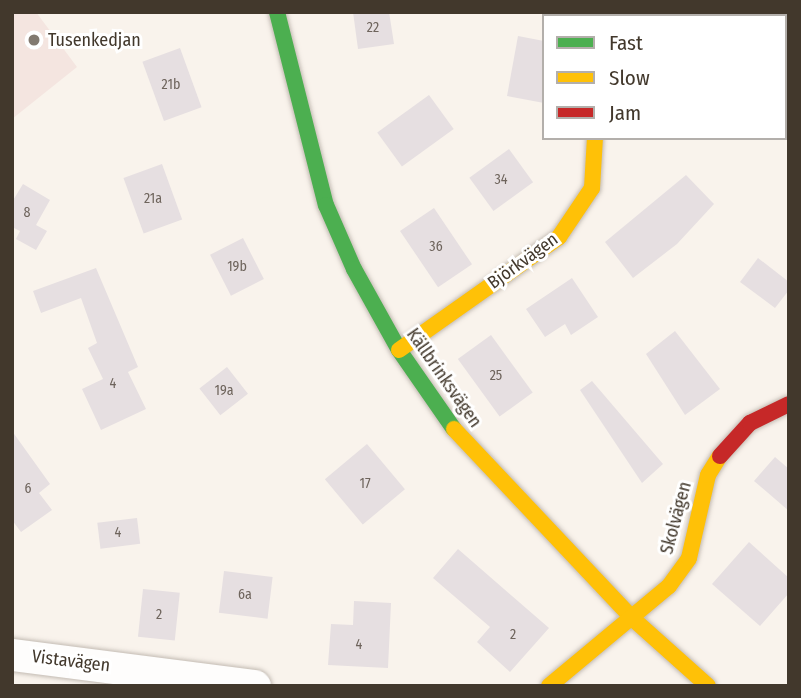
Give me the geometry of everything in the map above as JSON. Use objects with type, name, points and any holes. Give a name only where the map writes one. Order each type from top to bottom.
[{"type":"street","name":"Källbrinksvägen","points":[[277,12],[326,205],[355,269],[399,350],[461,439],[632,618],[708,686]]},
{"type":"street","name":"Björkvägen","points":[[399,350],[559,237],[592,188],[595,140]]},
{"type":"street","name":"Skolvägen","points":[[632,618],[669,586],[690,558],[708,475],[727,445],[750,424],[789,404]]},
{"type":"street","points":[[550,686],[632,618]]},
{"type":"street","name":"Vistavägen","points":[[12,654],[256,686]]},
{"type":"shaded area","name":"Tusenkedjan","points":[[12,12],[36,12],[77,67],[12,119]]},
{"type":"building","points":[[353,12],[389,12],[394,44],[358,49]]},
{"type":"building","points":[[518,36],[542,41],[542,103],[507,96]]},
{"type":"building","points":[[180,48],[202,107],[164,121],[142,62]]},
{"type":"building","points":[[429,95],[454,129],[402,167],[377,133]]},
{"type":"building","points":[[509,149],[533,182],[493,211],[469,178]]},
{"type":"building","points":[[162,164],[182,219],[144,233],[123,178]]},
{"type":"building","points":[[686,175],[714,204],[677,244],[633,278],[605,242]]},
{"type":"building","points":[[23,184],[50,200],[36,225],[47,231],[36,250],[16,239],[20,231],[12,227],[12,202]]},
{"type":"building","points":[[434,208],[472,264],[438,287],[400,231]]},
{"type":"building","points":[[243,238],[264,279],[231,296],[210,255]]},
{"type":"building","points":[[758,258],[789,282],[789,290],[775,308],[740,282]]},
{"type":"building","points":[[96,268],[138,367],[128,372],[146,409],[101,430],[82,389],[103,379],[88,348],[97,343],[81,298],[41,313],[33,291]]},
{"type":"building","points":[[572,278],[598,317],[571,335],[565,324],[545,337],[526,309]]},
{"type":"building","points":[[675,331],[720,389],[685,415],[646,354]]},
{"type":"building","points":[[491,335],[533,392],[500,417],[458,359]]},
{"type":"building","points":[[227,367],[248,394],[220,415],[199,389]]},
{"type":"building","points":[[592,381],[663,464],[642,483],[580,390]]},
{"type":"building","points":[[12,431],[50,484],[39,493],[52,510],[21,532],[12,520]]},
{"type":"building","points":[[367,444],[405,489],[363,525],[325,479]]},
{"type":"building","points":[[775,457],[789,469],[789,511],[754,481]]},
{"type":"building","points":[[137,518],[140,544],[100,549],[97,523]]},
{"type":"building","points":[[749,542],[789,578],[789,593],[760,626],[712,584]]},
{"type":"building","points":[[458,549],[549,628],[510,672],[477,642],[490,627],[433,578]]},
{"type":"building","points":[[224,571],[273,577],[268,619],[219,613]]},
{"type":"building","points":[[143,589],[180,593],[175,641],[138,637]]},
{"type":"building","points":[[354,601],[391,603],[388,668],[328,665],[331,624],[353,625]]},
{"type":"traffic: fast","points":[[277,12],[326,205],[354,269],[399,350],[454,429]]},
{"type":"traffic: slow","points":[[399,350],[559,237],[592,188],[595,140]]},
{"type":"traffic: slow","points":[[454,429],[632,618],[708,686]]},
{"type":"traffic: slow","points":[[549,686],[669,586],[689,558],[708,475],[720,456]]},
{"type":"traffic: jam","points":[[720,456],[750,423],[789,404]]},
{"type":"place","name":"Tusenkedjan","points":[[34,40]]}]
